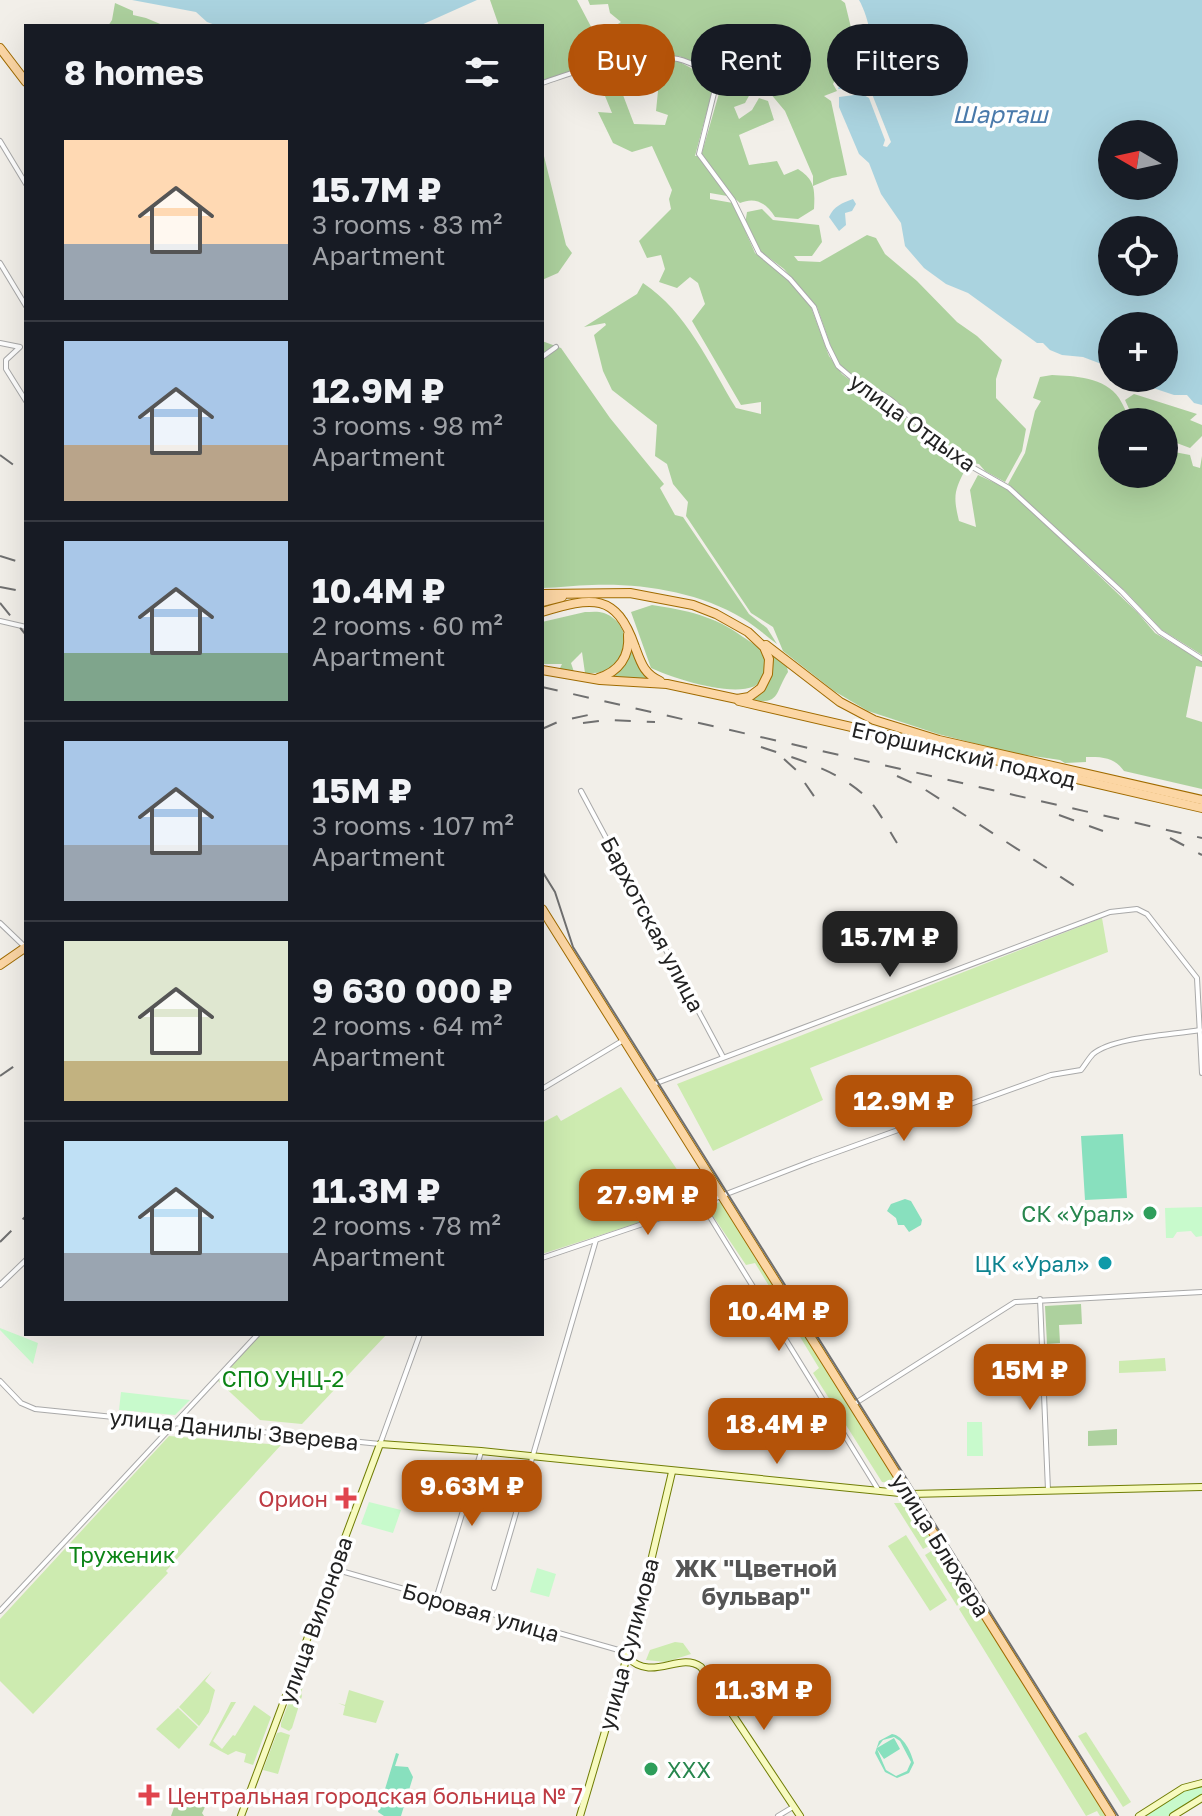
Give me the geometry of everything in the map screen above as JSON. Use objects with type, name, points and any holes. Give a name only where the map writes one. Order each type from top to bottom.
[{"type":"main road","points":[[0,48],[24,79]]},
{"type":"main road","points":[[544,594],[594,593]]},
{"type":"main road","points":[[544,602],[594,593]]},
{"type":"main road","name":"Егоршинский подход","points":[[594,593],[630,593],[679,601],[716,614],[759,640],[840,702],[874,720],[939,740],[1202,800]]},
{"type":"main road","points":[[544,612],[579,603],[596,603],[614,608],[625,622],[645,671],[667,684]]},
{"type":"main road","points":[[582,678],[606,675],[620,665],[629,642],[625,622]]},
{"type":"main road","points":[[727,698],[749,697],[764,684],[769,659],[759,640]]},
{"type":"main road","name":"Егоршинский подход","points":[[544,670],[582,678],[667,684],[1202,808]]},
{"type":"main road","name":"улица Блюхера","points":[[544,912],[1111,1816]]},
{"type":"main road","points":[[0,965],[24,948]]},
{"type":"street","name":"улица Отдыха","points":[[544,82],[591,67],[654,57],[679,59],[718,77],[699,154],[733,200],[759,253],[790,279],[814,307],[838,366],[865,389],[891,400],[960,460],[1009,488],[1122,592],[1160,632],[1202,659]]},
{"type":"street","points":[[0,141],[24,181]]},
{"type":"street","points":[[0,263],[24,303]]},
{"type":"street","points":[[0,343],[23,345]]},
{"type":"street","points":[[23,345],[6,360],[6,369],[24,398]]},
{"type":"street","points":[[544,356],[556,347]]},
{"type":"street","points":[[0,621],[24,627]]},
{"type":"street","name":"Бархотская улица","points":[[581,791],[723,1058]]},
{"type":"street","points":[[652,1085],[1110,912],[1137,909],[1147,914],[1197,978],[1202,1073]]},
{"type":"street","points":[[0,923],[24,945]]},
{"type":"street","points":[[544,1257],[702,1204],[1051,1075],[1081,1070],[1095,1052],[1144,1036],[1200,1030]]},
{"type":"street","points":[[544,1088],[623,1040]]},
{"type":"street","points":[[702,1204],[880,1491]]},
{"type":"street","points":[[494,1588],[596,1240]]},
{"type":"street","points":[[0,1285],[24,1262]]},
{"type":"street","points":[[853,1405],[1010,1305],[1040,1299],[1202,1292]]},
{"type":"street","points":[[1040,1299],[1048,1490]]},
{"type":"street","points":[[0,1611],[256,1336]]},
{"type":"street","name":"улица Вилонова","points":[[241,1816],[419,1336]]},
{"type":"street","name":"улица Данилы Зверева","points":[[0,1381],[21,1403],[35,1409],[910,1494],[1202,1487]]},
{"type":"street","points":[[436,1599],[481,1451]]},
{"type":"street","name":"улица Сулимова","points":[[580,1816],[627,1657],[672,1472]]},
{"type":"street","name":"Боровая улица","points":[[334,1569],[622,1651],[627,1657]]},
{"type":"street","points":[[627,1657],[635,1665],[655,1669],[686,1662],[699,1665],[708,1674],[800,1816]]},
{"type":"street","points":[[1139,1816],[1183,1788],[1202,1783]]},
{"type":"street","points":[[1173,1816],[1202,1798]]},
{"type":"street","points":[[778,1816],[794,1806]]},
{"type":"green space","points":[[490,0],[577,0],[590,24],[568,24],[568,73],[544,80],[544,24],[498,24]]},
{"type":"green space","points":[[588,0],[841,0],[845,3],[850,24],[827,24],[827,95],[824,96],[831,101],[847,175],[813,186],[813,176],[785,111],[772,96],[811,96],[811,24],[691,24],[691,61],[675,56],[675,24],[618,24],[621,22],[610,13],[608,4],[590,5]]},
{"type":"green space","points":[[115,3],[133,11],[133,15],[160,24],[109,24]]},
{"type":"green space","points":[[675,61],[691,68],[691,96],[711,96],[695,156],[701,156],[718,96],[749,96],[745,103],[734,107],[739,119],[752,110],[759,98],[768,101],[774,120],[739,135],[749,165],[777,161],[784,175],[798,169],[813,186],[814,209],[798,219],[775,217],[765,205],[756,201],[740,203],[733,197],[710,193],[710,199],[733,203],[755,253],[788,279],[811,307],[829,356],[842,374],[863,390],[883,399],[966,468],[956,494],[959,521],[976,527],[970,490],[978,475],[1004,487],[1137,612],[1155,633],[1202,661],[1202,667],[1196,666],[1186,717],[1202,722],[1202,789],[1124,771],[1112,760],[1103,758],[1086,757],[1086,762],[1065,763],[1012,753],[938,734],[868,711],[834,691],[783,651],[773,627],[751,613],[686,516],[688,502],[673,484],[667,464],[655,456],[657,425],[612,390],[603,371],[594,335],[605,323],[584,327],[637,294],[643,283],[659,295],[685,324],[736,408],[761,414],[761,402],[741,405],[692,321],[705,304],[698,283],[690,277],[677,288],[659,282],[665,269],[661,255],[647,258],[639,241],[671,209],[669,199],[672,190],[652,146],[632,152],[613,143],[598,112],[612,113],[605,96],[623,96],[634,124],[665,125],[668,115],[656,111],[658,96],[675,96]]},
{"type":"green space","points":[[544,156],[566,245],[572,253],[558,273],[544,279]]},
{"type":"green space","points":[[762,209],[773,220],[819,225],[822,242],[812,256],[794,256],[798,261],[820,262],[867,235],[876,238],[885,254],[1002,360],[996,379],[996,398],[1026,429],[1022,451],[1005,482],[979,464],[965,462],[913,415],[881,391],[866,387],[836,361],[817,307],[784,269],[760,251],[745,224],[747,212]]},
{"type":"green space","points":[[544,342],[561,348],[610,418],[664,484],[660,488],[675,515],[683,517],[749,614],[767,628],[777,644],[725,609],[689,596],[650,588],[586,585],[544,588]]},
{"type":"green space","points":[[1040,377],[1079,377],[1098,382],[1098,392],[1114,392],[1119,398],[1124,408],[1098,408],[1098,488],[1178,488],[1178,453],[1190,455],[1193,466],[1200,468],[1202,456],[1202,655],[1162,630],[1124,590],[1008,484],[1025,453],[1035,411],[1041,401],[1033,398]]},
{"type":"green space","points":[[1134,394],[1197,414],[1190,420],[1202,425],[1202,436],[1190,448],[1178,444],[1178,408],[1129,408],[1125,400]]},
{"type":"green space","points":[[652,605],[700,615],[732,630],[762,652],[766,664],[764,676],[757,685],[729,689],[693,683],[651,668],[631,612]]},
{"type":"green space","points":[[585,612],[604,613],[615,619],[622,628],[625,638],[620,659],[601,672],[585,673],[582,652],[571,663],[574,672],[559,670],[562,664],[544,664],[544,622]]},
{"type":"green space","points":[[633,642],[655,679],[598,678],[606,675]]},
{"type":"green space","points":[[770,654],[787,667],[788,672],[772,699],[749,700],[761,692]]},
{"type":"green space","points":[[1102,918],[1108,952],[810,1068],[823,1100],[713,1151],[677,1084]]},
{"type":"green space","points":[[621,1087],[695,1196],[696,1204],[544,1253],[544,1122],[557,1115],[561,1121]]},
{"type":"green space","points":[[1123,1134],[1127,1198],[1085,1200],[1081,1136]]},
{"type":"green space","points":[[905,1199],[911,1201],[922,1220],[921,1225],[909,1232],[904,1225],[898,1225],[896,1218],[887,1211],[891,1204]]},
{"type":"green space","points":[[722,1201],[899,1484],[882,1482],[813,1373],[819,1368],[755,1263],[746,1265],[707,1207]]},
{"type":"green space","points":[[1202,1207],[1202,1236],[1196,1237],[1191,1231],[1177,1232],[1173,1238],[1166,1238],[1165,1208]]},
{"type":"green space","points":[[1081,1304],[1082,1324],[1059,1325],[1060,1343],[1047,1344],[1045,1306]]},
{"type":"green space","points":[[0,1330],[38,1343],[33,1364]]},
{"type":"green space","name":"СПО УНЦ-2","points":[[259,1336],[385,1336],[302,1424],[260,1420],[218,1381]]},
{"type":"green space","points":[[1165,1358],[1166,1371],[1119,1373],[1119,1361]]},
{"type":"green space","points":[[121,1392],[190,1400],[175,1415],[119,1410]]},
{"type":"green space","points":[[967,1422],[982,1422],[983,1456],[967,1456]]},
{"type":"green space","points":[[1117,1429],[1117,1445],[1088,1446],[1088,1431]]},
{"type":"green space","name":"Труженик","points":[[169,1436],[281,1445],[166,1571],[168,1573],[33,1714],[0,1681],[0,1619]]},
{"type":"green space","points":[[433,1476],[455,1479],[449,1498],[429,1494]]},
{"type":"green space","points":[[369,1502],[401,1510],[393,1533],[361,1524]]},
{"type":"green space","points":[[894,1503],[907,1503],[910,1509],[913,1508],[935,1543],[923,1549]]},
{"type":"green space","points":[[906,1535],[947,1600],[930,1611],[888,1546]]},
{"type":"green space","points":[[941,1545],[970,1591],[957,1606],[925,1555]]},
{"type":"green space","points":[[537,1568],[556,1574],[549,1597],[530,1592]]},
{"type":"green space","points":[[973,1595],[1111,1816],[1100,1816],[1097,1811],[1086,1816],[959,1609]]},
{"type":"green space","points":[[675,1642],[683,1643],[691,1654],[666,1662],[646,1660],[650,1650]]},
{"type":"green space","points":[[309,1649],[314,1650],[315,1654],[311,1658],[311,1667],[289,1731],[281,1727],[281,1723]]},
{"type":"green space","points":[[212,1671],[205,1681],[215,1690],[209,1712],[199,1726],[179,1707]]},
{"type":"green space","points":[[349,1690],[384,1701],[376,1723],[343,1715],[345,1706],[338,1703],[345,1705]]},
{"type":"green space","points":[[231,1702],[236,1702],[213,1741],[222,1749],[235,1736],[254,1705],[271,1717],[253,1765],[244,1762],[246,1754],[236,1751],[228,1755],[209,1745]]},
{"type":"green space","points":[[178,1708],[198,1727],[179,1749],[156,1729]]},
{"type":"green space","points":[[1086,1732],[1131,1802],[1123,1807],[1078,1736]]},
{"type":"green space","points":[[277,1733],[290,1735],[278,1774],[263,1770]]},
{"type":"green space","points":[[892,1734],[903,1741],[914,1763],[909,1773],[897,1778],[885,1772],[875,1753],[879,1741]],"holes":[[[894,1737],[900,1741],[911,1762],[907,1771],[896,1776],[886,1770],[877,1749],[884,1759],[900,1749],[894,1738],[877,1748],[883,1740]]]},
{"type":"green space","points":[[396,1753],[399,1754],[395,1766],[408,1767],[413,1777],[401,1816],[384,1816],[378,1812]]},
{"type":"green space","points":[[1202,1783],[1202,1798],[1173,1816],[1139,1816],[1183,1788]]},
{"type":"green space","points":[[177,1799],[205,1807],[204,1816],[171,1816]]},
{"type":"water","points":[[132,0],[477,0],[423,24],[212,24],[196,12]]},
{"type":"water","name":"Шарташ","points":[[859,0],[1202,0],[1202,405],[1194,403],[1187,395],[1165,392],[1178,392],[1178,312],[1098,312],[1098,363],[1083,357],[1062,355],[1043,343],[1037,343],[968,293],[946,284],[924,268],[905,246],[901,223],[881,194],[869,163],[859,154],[839,107],[839,97],[869,98],[885,140],[883,146],[887,147],[891,142],[873,96],[968,96],[968,24],[868,24]]},
{"type":"water","points":[[853,199],[856,204],[852,211],[845,213],[846,225],[839,231],[829,217],[839,205]]},
{"type":"tram line","points":[[544,874],[555,892],[573,947],[1118,1816]]},
{"type":"railway","points":[[0,455],[24,473]]},
{"type":"railway","points":[[0,556],[24,563]]},
{"type":"railway","points":[[0,587],[24,592]]},
{"type":"railway","points":[[0,603],[24,633]]},
{"type":"railway","points":[[544,687],[1202,838]]},
{"type":"railway","points":[[544,728],[560,721],[593,714]]},
{"type":"railway","points":[[583,723],[608,720],[655,722]]},
{"type":"railway","points":[[761,747],[832,773],[858,790],[873,805],[897,843]]},
{"type":"railway","points":[[784,759],[796,770],[820,805]]},
{"type":"railway","points":[[897,776],[921,787],[1081,890]]},
{"type":"railway","points":[[1059,815],[1103,831]]},
{"type":"railway","points":[[1170,838],[1202,855]]},
{"type":"railway","points":[[0,1076],[24,1059]]},
{"type":"railway","points":[[0,1242],[24,1218]]},
{"type":"place","name":"СК «Урал»","points":[[1150,1213]]},
{"type":"place","name":"ЦК «Урал»","points":[[1105,1263]]},
{"type":"place","name":"Орион","points":[[346,1498]]},
{"type":"place","name":"XXX","points":[[651,1769]]},
{"type":"place","name":"Центральная городская больница № 7","points":[[149,1795]]},
{"type":"district","name":"ЖК \"Цветной бульвар\"","points":[[756,1581]]}]
